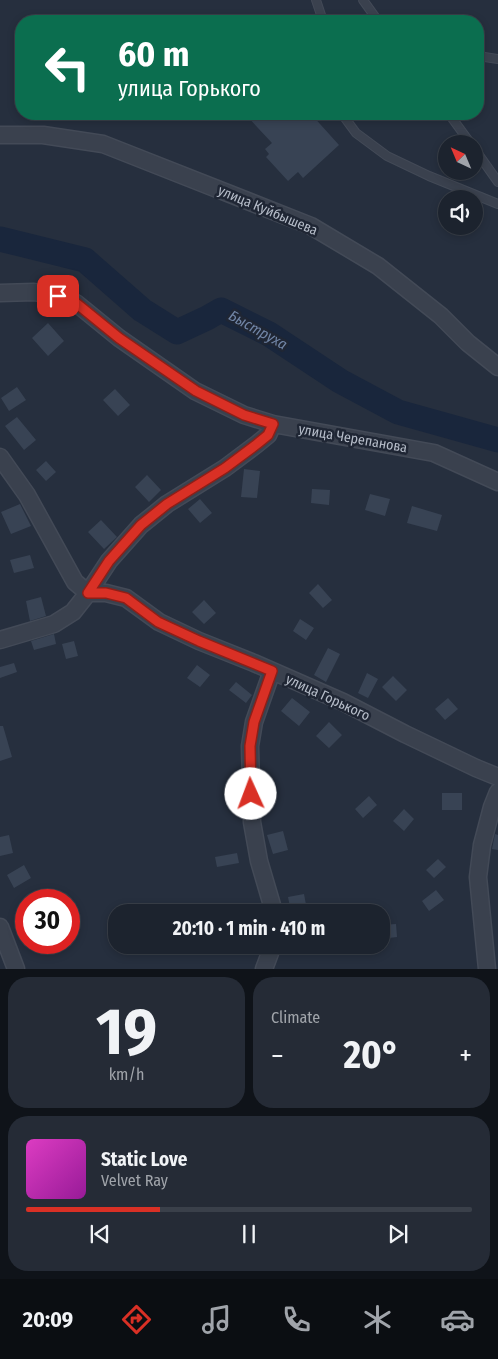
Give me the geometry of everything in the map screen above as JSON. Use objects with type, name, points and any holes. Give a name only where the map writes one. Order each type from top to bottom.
[{"type":"street","name":"улица Куйбышева","points":[[0,135],[43,135],[103,144],[311,226],[378,266],[441,316],[468,343],[498,367]]},
{"type":"street","name":"улица Черепанова","points":[[0,293],[34,292],[58,296],[76,303],[119,338],[196,391],[244,415],[273,424],[434,453],[498,482]]},
{"type":"street","points":[[0,640],[54,624],[73,612],[109,561],[141,525],[167,504],[225,468],[262,440],[268,435],[273,424]]},
{"type":"street","points":[[0,457],[27,495],[75,582],[88,593]]},
{"type":"street","name":"улица Горького","points":[[88,593],[106,593],[126,598],[158,622],[343,702],[405,734],[498,777]]},
{"type":"street","points":[[272,671],[254,722],[250,746],[252,822],[259,861],[272,904]]},
{"type":"street","points":[[486,969],[478,877],[482,845],[498,792]]},
{"type":"street","points":[[0,927],[16,969]]},
{"type":"street","points":[[264,969],[269,954]]},
{"type":"lane","points":[[316,0],[321,15]]},
{"type":"lane","points":[[363,0],[374,15]]},
{"type":"lane","points":[[484,57],[498,59]]},
{"type":"lane","points":[[346,120],[356,133],[387,156],[429,176],[498,204]]},
{"type":"lane","points":[[453,120],[464,135]]},
{"type":"lane","points":[[483,161],[498,182]]},
{"type":"building","points":[[251,120],[316,120],[339,145],[303,178],[298,172],[288,181],[266,157],[269,154],[265,149],[272,143]]},
{"type":"building","points":[[48,323],[64,341],[48,356],[32,338]]},
{"type":"building","points":[[17,387],[26,400],[9,411],[1,398]]},
{"type":"building","points":[[115,389],[130,405],[118,416],[103,400]]},
{"type":"building","points":[[17,417],[36,440],[24,450],[5,426]]},
{"type":"building","points":[[46,461],[56,472],[46,481],[36,470]]},
{"type":"building","points":[[244,469],[260,471],[257,498],[241,497]]},
{"type":"building","points":[[147,475],[161,490],[149,502],[135,487]]},
{"type":"building","points":[[312,489],[330,490],[329,505],[311,503]]},
{"type":"building","points":[[370,494],[390,499],[385,516],[365,510]]},
{"type":"building","points":[[200,499],[212,513],[200,523],[188,509]]},
{"type":"building","points":[[20,504],[31,526],[11,534],[1,512]]},
{"type":"building","points":[[412,506],[442,515],[437,531],[407,523]]},
{"type":"building","points":[[101,520],[117,537],[104,549],[88,532]]},
{"type":"building","points":[[30,555],[34,568],[14,573],[10,560]]},
{"type":"building","points":[[318,584],[332,600],[323,608],[309,593]]},
{"type":"building","points":[[41,597],[46,616],[30,621],[26,601]]},
{"type":"building","points":[[204,600],[216,613],[204,624],[192,612]]},
{"type":"building","points":[[300,619],[314,628],[306,640],[293,631]]},
{"type":"building","points":[[54,634],[56,644],[34,650],[31,641]]},
{"type":"building","points":[[74,641],[78,656],[66,659],[62,644]]},
{"type":"building","points":[[328,648],[340,654],[326,682],[314,675]]},
{"type":"building","points":[[14,663],[17,672],[0,678],[0,667]]},
{"type":"building","points":[[197,665],[210,675],[200,687],[187,678]]},
{"type":"building","points":[[367,673],[378,679],[368,698],[358,693]]},
{"type":"building","points":[[393,676],[407,690],[396,701],[382,687]]},
{"type":"building","points":[[236,682],[252,695],[246,703],[229,690]]},
{"type":"building","points":[[292,698],[310,712],[299,726],[281,711]]},
{"type":"building","points":[[448,698],[458,709],[445,720],[435,709]]},
{"type":"building","points":[[329,722],[342,735],[329,748],[316,736]]},
{"type":"building","points":[[0,726],[3,726],[12,757],[0,761]]},
{"type":"building","points":[[442,793],[462,793],[462,810],[442,810]]},
{"type":"building","points":[[369,796],[377,805],[363,818],[355,809]]},
{"type":"building","points":[[404,809],[414,819],[404,831],[393,821]]},
{"type":"building","points":[[283,831],[288,850],[273,854],[267,835]]},
{"type":"building","points":[[495,834],[498,835],[498,850],[492,849]]},
{"type":"building","points":[[9,835],[13,853],[0,856],[0,837]]},
{"type":"building","points":[[237,853],[239,863],[217,867],[215,857]]},
{"type":"building","points":[[438,859],[446,867],[434,878],[426,870]]},
{"type":"building","points":[[24,865],[31,878],[14,888],[7,875]]},
{"type":"building","points":[[436,890],[444,900],[429,911],[422,901]]},
{"type":"building","points":[[304,894],[306,904],[289,904],[288,897]]},
{"type":"building","points":[[390,924],[396,924],[397,937],[390,938]]},
{"type":"waterway","name":"Быструха","points":[[0,239],[85,260],[142,310],[177,332],[221,310],[269,334],[340,381],[398,412],[498,440]]},
{"type":"route","points":[[58,296],[76,303],[119,338],[196,391],[244,415],[273,424],[268,435],[257,444],[225,468],[167,504],[141,525],[109,561],[88,593],[106,593],[126,598],[158,622],[272,671],[254,722],[250,746],[251,794]]}]
